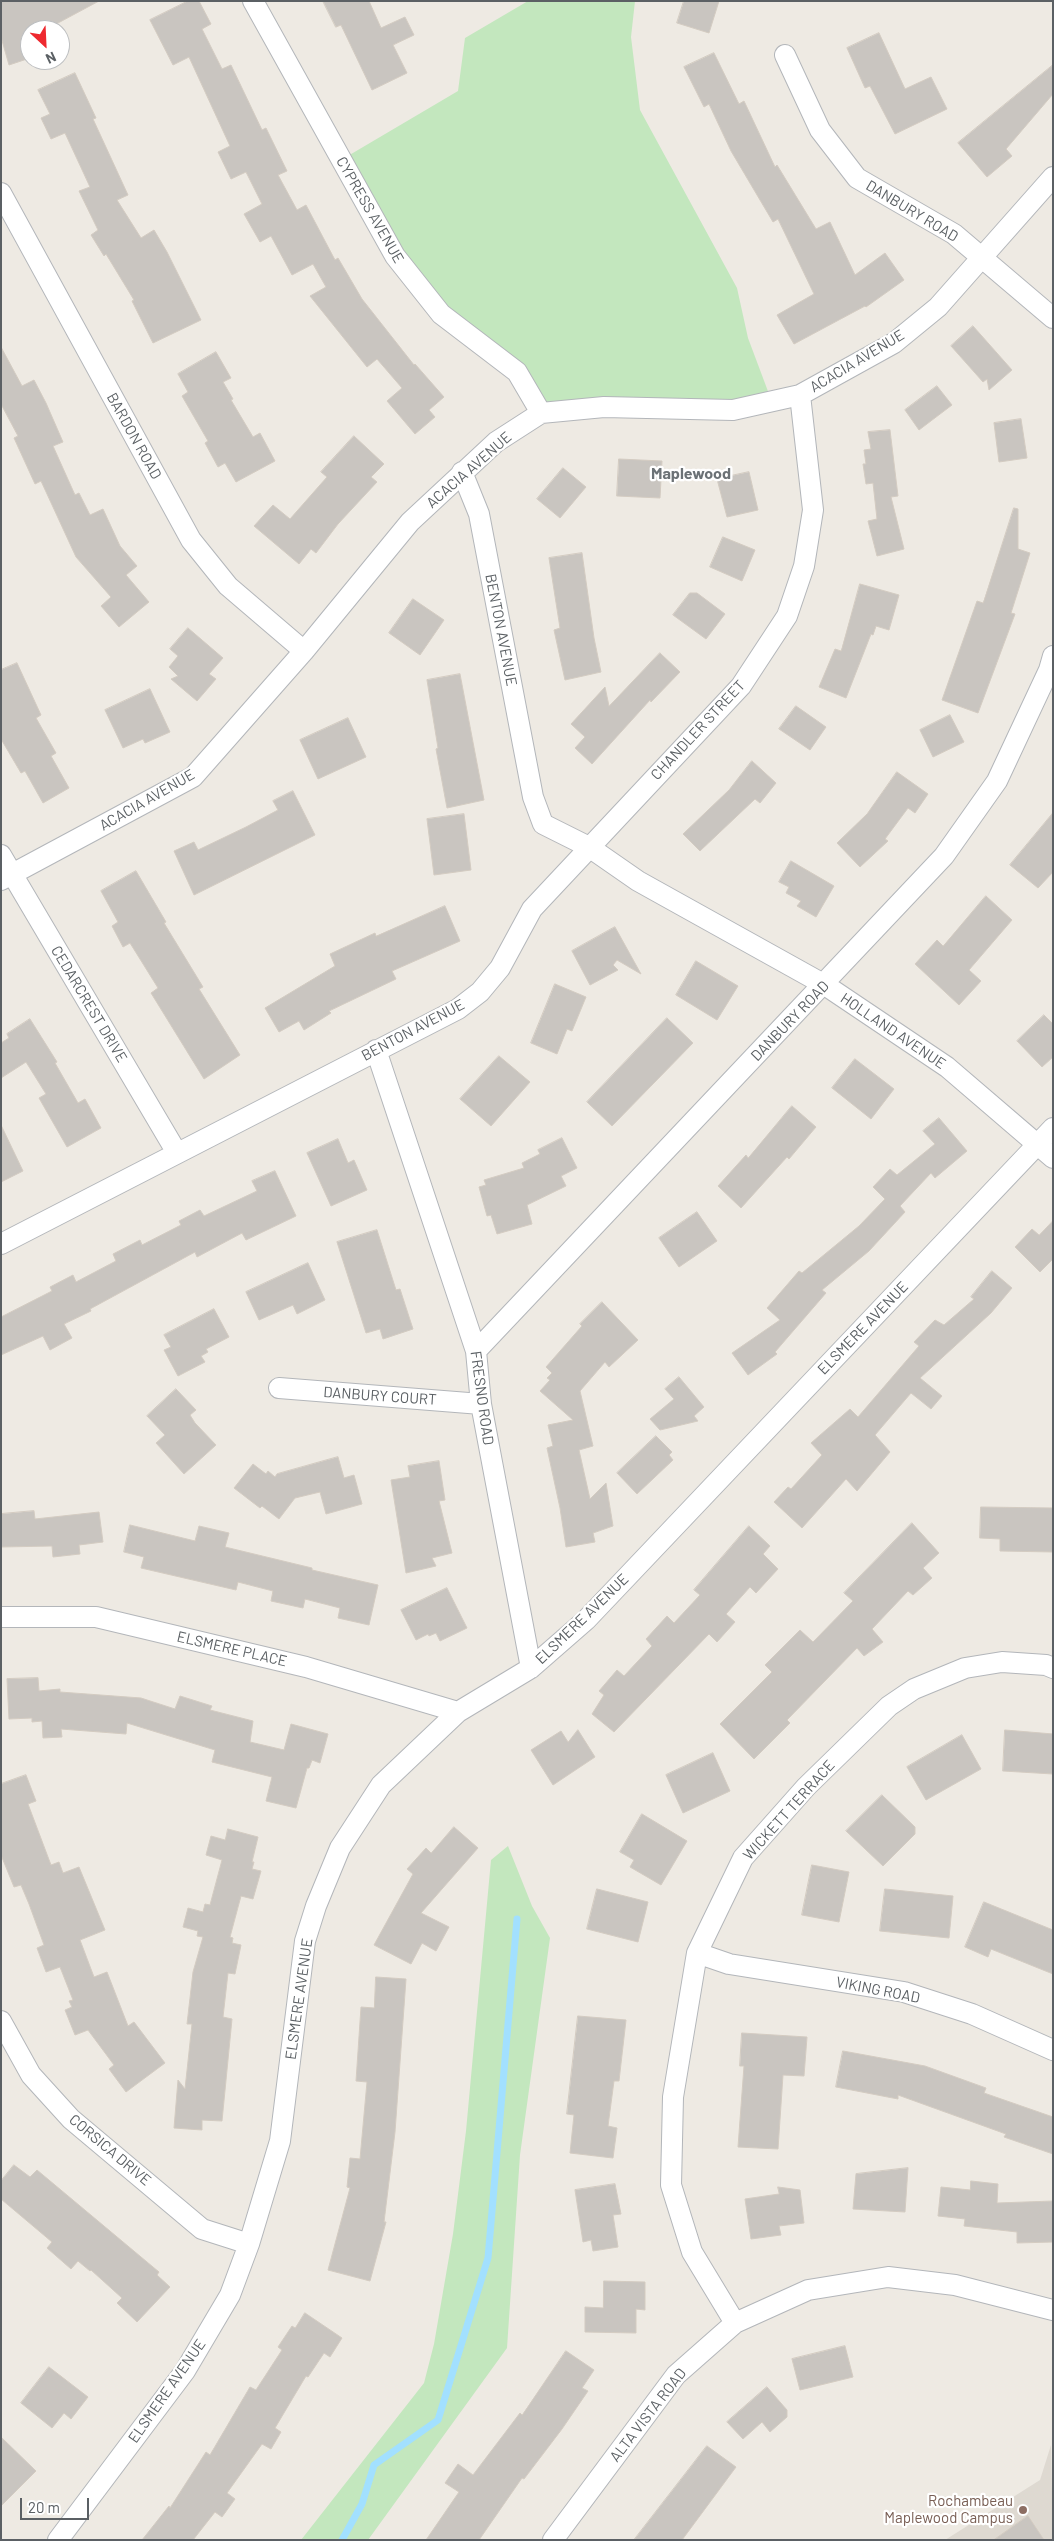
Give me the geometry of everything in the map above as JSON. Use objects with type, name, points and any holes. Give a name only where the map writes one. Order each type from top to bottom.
[{"type":"street","name":"CYPRESS AVENUE","points":[[253,1],[395,256],[442,314],[517,372],[541,413]]},
{"type":"street","name":"DANBURY ROAD","points":[[785,55],[820,130],[857,178],[954,234],[1053,318]]},
{"type":"street","name":"ACACIA AVENUE","points":[[6,877],[193,777],[304,651],[410,522],[496,442],[541,413],[604,408],[733,410],[800,395],[894,343],[938,307],[1053,177]]},
{"type":"street","name":"BARDON ROAD","points":[[1,193],[191,540],[228,586],[304,651]]},
{"type":"street","name":"CHANDLER STREET","points":[[590,847],[741,686],[787,616],[804,566],[813,510],[800,395]]},
{"type":"street","name":"BENTON AVENUE","points":[[1,1244],[458,1009],[480,992],[500,968],[532,909],[590,847],[543,824],[533,797],[479,514],[462,472]]},
{"type":"street","name":"DANBURY ROAD","points":[[476,1351],[825,985],[944,856],[998,781],[1049,670],[1053,656]]},
{"type":"street","name":"HOLLAND AVENUE","points":[[590,847],[638,881],[825,985],[946,1067],[1053,1158]]},
{"type":"street","name":"CEDARCREST DRIVE","points":[[1,855],[6,877],[177,1153]]},
{"type":"street","name":"FRESNO ROAD","points":[[376,1050],[476,1351],[481,1404],[531,1668]]},
{"type":"street","name":"ELSMERE AVENUE","points":[[58,2540],[185,2371],[230,2295],[249,2244],[280,2141],[305,1941],[316,1906],[340,1848],[381,1785],[458,1712],[531,1668],[586,1620],[1053,1128]]},
{"type":"street","name":"DANBURY COURT","points":[[279,1388],[481,1404]]},
{"type":"street","name":"ELSMERE PLACE","points":[[1,1617],[96,1617],[306,1667],[458,1712]]},
{"type":"street","name":"WICKETT TERRACE","points":[[735,2323],[692,2252],[671,2185],[673,2097],[696,1953],[743,1858],[806,1787],[889,1706],[914,1688],[964,1668],[1002,1662],[1046,1665],[1053,1668]]},
{"type":"street","name":"VIKING ROAD","points":[[696,1953],[729,1964],[904,1992],[972,2014],[1053,2050]]},
{"type":"street","name":"CORSICA DRIVE","points":[[1,2021],[30,2075],[71,2119],[202,2229],[249,2244]]},
{"type":"street","name":"ALTA VISTA ROAD","points":[[553,2540],[676,2375],[735,2323],[808,2290],[888,2277],[955,2285],[1053,2310]]},
{"type":"shaded area","name":"Rochambeau Maplewood Campus","points":[[1051,2445],[1053,2540],[945,2540],[1040,2480]]},
{"type":"green space","points":[[528,1],[635,1],[631,37],[640,110],[737,288],[748,338],[772,402],[541,413],[517,372],[441,314],[341,160],[458,91],[465,38]]},
{"type":"green space","points":[[508,1846],[532,1906],[550,1938],[520,2155],[507,2348],[368,2540],[301,2540],[424,2383],[434,2344],[453,2234],[466,2131],[491,1860]]},
{"type":"building","points":[[1,1],[99,1],[64,20],[20,20],[20,61],[9,65],[1,37]]},
{"type":"building","points":[[188,1],[199,1],[211,24],[202,29],[222,69],[231,65],[262,130],[266,128],[287,171],[278,175],[297,210],[306,205],[335,260],[338,258],[362,299],[414,365],[444,397],[429,410],[435,417],[415,434],[387,401],[402,388],[377,359],[367,367],[310,296],[326,287],[313,264],[292,275],[271,236],[260,242],[244,214],[262,204],[246,172],[231,179],[218,152],[230,146],[189,57],[173,65],[150,20]]},
{"type":"building","points":[[323,1],[369,1],[381,28],[405,17],[414,35],[393,45],[407,73],[372,90],[341,25],[336,27]]},
{"type":"building","points":[[684,1],[719,1],[709,33],[677,23]]},
{"type":"building","points":[[879,33],[905,89],[931,77],[947,109],[895,134],[870,86],[865,88],[847,48]]},
{"type":"building","points":[[714,53],[739,104],[744,101],[775,167],[777,165],[816,229],[830,222],[855,275],[885,253],[904,280],[866,307],[794,344],[777,315],[814,294],[778,219],[773,222],[731,151],[709,104],[704,107],[684,67]]},
{"type":"building","points":[[1053,65],[1053,94],[1006,149],[1012,156],[987,177],[958,143]]},
{"type":"building","points":[[75,73],[96,118],[93,119],[128,195],[117,200],[141,238],[154,230],[201,320],[153,343],[132,301],[134,300],[106,254],[104,256],[91,235],[98,230],[79,191],[90,187],[65,133],[51,139],[41,118],[50,114],[38,90]]},
{"type":"building","points":[[973,326],[1012,370],[989,390],[987,379],[983,382],[951,346]]},
{"type":"building","points":[[1,347],[22,386],[34,380],[46,403],[63,442],[53,446],[75,495],[79,493],[90,515],[103,509],[120,546],[137,566],[126,575],[149,602],[119,627],[101,606],[111,597],[76,557],[41,481],[35,484],[14,438],[18,436],[1,404]]},
{"type":"building","points":[[216,352],[231,378],[223,382],[233,399],[231,400],[253,437],[260,433],[275,461],[236,482],[225,463],[218,467],[205,443],[208,441],[182,396],[188,392],[178,374]]},
{"type":"building","points":[[937,386],[952,405],[919,430],[905,410]]},
{"type":"building","points":[[1021,419],[1027,458],[999,462],[994,423]]},
{"type":"building","points":[[890,430],[898,496],[891,497],[904,549],[877,556],[868,521],[877,519],[873,483],[866,484],[863,464],[866,464],[864,450],[871,449],[868,432]]},
{"type":"building","points":[[354,436],[384,464],[371,477],[377,482],[338,524],[316,553],[311,549],[299,564],[254,526],[273,505],[290,519],[327,477],[321,472]]},
{"type":"building","points":[[619,459],[662,461],[660,498],[617,496]]},
{"type":"building","points":[[563,468],[586,487],[560,518],[537,499]]},
{"type":"building","points":[[749,472],[758,510],[727,517],[717,479]]},
{"type":"building","points":[[1014,508],[1018,509],[1018,549],[1030,553],[1011,613],[1015,614],[978,713],[942,700],[977,601],[983,603]]},
{"type":"building","points":[[723,537],[755,550],[742,581],[710,567]]},
{"type":"building","points":[[582,553],[594,638],[601,672],[565,680],[554,630],[560,628],[549,558]]},
{"type":"building","points":[[860,584],[899,595],[889,630],[876,626],[873,635],[871,634],[846,698],[819,687],[835,649],[841,651]]},
{"type":"building","points":[[690,593],[697,593],[725,614],[706,639],[673,615]]},
{"type":"building","points":[[413,599],[444,620],[420,655],[389,633]]},
{"type":"building","points":[[188,628],[223,658],[209,674],[216,679],[197,701],[171,679],[178,676],[169,667],[178,656],[170,649]]},
{"type":"building","points":[[660,653],[680,672],[651,702],[650,700],[592,764],[575,748],[585,737],[571,724],[605,687],[609,706]]},
{"type":"building","points":[[17,663],[41,715],[36,718],[56,753],[51,756],[69,788],[43,803],[25,771],[21,773],[1,739],[1,670]]},
{"type":"building","points":[[460,674],[484,800],[447,808],[436,749],[438,748],[427,680]]},
{"type":"building","points":[[150,689],[170,732],[145,743],[143,739],[123,748],[105,710]]},
{"type":"building","points":[[796,706],[826,727],[810,750],[779,729]]},
{"type":"building","points":[[950,715],[964,742],[933,757],[920,730]]},
{"type":"building","points":[[348,718],[366,757],[318,779],[300,740]]},
{"type":"building","points":[[752,761],[776,783],[760,803],[755,799],[700,851],[683,834],[729,790]]},
{"type":"building","points":[[897,772],[928,794],[915,813],[908,808],[885,839],[888,841],[860,867],[837,843],[867,814]]},
{"type":"building","points":[[293,791],[315,835],[194,895],[174,851],[194,842],[198,850],[246,827],[278,810],[273,801]]},
{"type":"building","points":[[1053,813],[1053,872],[1038,888],[1010,865]]},
{"type":"building","points":[[464,814],[471,870],[434,875],[427,819]]},
{"type":"building","points":[[791,861],[834,886],[816,917],[797,906],[801,901],[786,893],[789,887],[779,882]]},
{"type":"building","points":[[136,871],[166,922],[164,923],[203,987],[199,989],[240,1055],[204,1079],[151,993],[158,988],[130,943],[123,947],[112,926],[118,922],[101,891]]},
{"type":"building","points":[[986,896],[1012,920],[969,970],[981,981],[959,1005],[915,964],[937,940],[943,946]]},
{"type":"building","points":[[445,906],[460,941],[392,971],[396,979],[329,1011],[331,1013],[304,1030],[299,1021],[279,1032],[265,1008],[335,966],[330,954],[375,933],[376,936]]},
{"type":"building","points":[[615,927],[641,974],[617,960],[613,965],[618,970],[590,985],[572,951]]},
{"type":"building","points":[[696,961],[738,986],[717,1020],[676,995]]},
{"type":"building","points":[[555,984],[586,997],[572,1031],[567,1029],[557,1054],[531,1043]]},
{"type":"building","points":[[1044,1015],[1053,1024],[1053,1057],[1042,1067],[1017,1041]]},
{"type":"building","points":[[667,1018],[693,1043],[612,1126],[587,1102]]},
{"type":"building","points":[[30,1019],[57,1062],[55,1063],[78,1103],[85,1099],[101,1128],[67,1147],[39,1098],[46,1094],[26,1062],[1,1078],[1,1043],[9,1038],[7,1034]]},
{"type":"building","points":[[499,1056],[530,1082],[491,1126],[460,1099]]},
{"type":"building","points":[[855,1059],[894,1089],[871,1119],[832,1088]]},
{"type":"building","points":[[792,1106],[816,1127],[789,1159],[787,1157],[741,1208],[718,1186],[746,1155],[748,1158]]},
{"type":"building","points":[[939,1118],[967,1151],[935,1178],[931,1173],[900,1206],[905,1212],[869,1251],[822,1290],[826,1293],[775,1352],[777,1354],[748,1375],[732,1353],[780,1320],[767,1308],[799,1271],[802,1273],[859,1226],[885,1199],[873,1187],[890,1169],[897,1175],[935,1144],[923,1131]]},
{"type":"building","points":[[1,1125],[23,1171],[1,1182]]},
{"type":"building","points":[[562,1138],[577,1168],[561,1176],[566,1186],[527,1205],[532,1224],[497,1234],[491,1215],[487,1216],[479,1187],[486,1185],[484,1180],[524,1168],[522,1163],[540,1154],[538,1150]]},
{"type":"building","points":[[338,1139],[348,1163],[354,1160],[367,1190],[331,1206],[307,1153]]},
{"type":"building","points":[[275,1171],[296,1216],[246,1240],[242,1233],[197,1257],[195,1252],[90,1309],[91,1311],[64,1324],[72,1338],[50,1350],[43,1336],[1,1355],[1,1317],[52,1291],[50,1287],[73,1275],[76,1282],[116,1261],[113,1254],[140,1240],[142,1245],[181,1225],[179,1221],[200,1210],[204,1216],[257,1191],[252,1181]]},
{"type":"building","points":[[697,1212],[717,1241],[679,1267],[659,1238]]},
{"type":"building","points":[[1053,1221],[1053,1259],[1040,1272],[1015,1247],[1032,1229],[1039,1235]]},
{"type":"building","points":[[377,1230],[396,1290],[400,1289],[413,1329],[383,1339],[380,1329],[366,1333],[337,1242]]},
{"type":"building","points":[[308,1263],[325,1300],[297,1314],[293,1305],[259,1320],[246,1292]]},
{"type":"building","points":[[992,1271],[1012,1288],[991,1313],[920,1378],[942,1396],[931,1409],[911,1393],[875,1435],[890,1452],[857,1491],[846,1479],[802,1528],[774,1502],[788,1487],[791,1489],[822,1455],[811,1443],[850,1409],[858,1417],[919,1346],[914,1342],[935,1320],[944,1325],[974,1299],[971,1297]]},
{"type":"building","points":[[602,1302],[638,1340],[609,1367],[605,1362],[580,1391],[593,1446],[579,1450],[590,1499],[606,1483],[613,1526],[593,1533],[595,1542],[566,1547],[547,1448],[553,1446],[548,1425],[573,1420],[540,1391],[550,1380],[547,1378],[552,1373],[546,1367],[582,1326],[580,1324]]},
{"type":"building","points":[[214,1309],[229,1337],[206,1349],[208,1352],[201,1356],[205,1362],[178,1376],[164,1350],[171,1347],[164,1335]]},
{"type":"building","points":[[679,1377],[704,1407],[694,1416],[698,1421],[660,1430],[650,1419],[674,1399],[665,1389]]},
{"type":"building","points":[[176,1389],[196,1410],[190,1415],[195,1423],[216,1445],[184,1474],[156,1443],[165,1435],[147,1416]]},
{"type":"building","points":[[656,1436],[672,1452],[669,1455],[673,1460],[637,1494],[617,1473]]},
{"type":"building","points":[[338,1457],[344,1478],[354,1475],[362,1504],[326,1514],[320,1492],[295,1498],[279,1519],[262,1506],[260,1508],[234,1488],[253,1464],[266,1474],[268,1471],[275,1477],[277,1474]]},
{"type":"building","points":[[439,1461],[445,1500],[439,1501],[452,1553],[432,1558],[436,1566],[406,1573],[391,1480],[410,1477],[408,1466]]},
{"type":"building","points":[[981,1507],[1053,1508],[1053,1552],[1000,1551],[1000,1539],[980,1538]]},
{"type":"building","points":[[34,1511],[35,1519],[99,1512],[103,1542],[79,1545],[80,1554],[53,1557],[52,1546],[1,1547],[1,1514]]},
{"type":"building","points":[[912,1523],[939,1553],[923,1568],[932,1578],[913,1595],[908,1591],[872,1629],[883,1642],[864,1656],[857,1648],[787,1720],[790,1723],[754,1759],[720,1724],[772,1672],[765,1665],[800,1630],[813,1642],[853,1601],[844,1593]]},
{"type":"building","points":[[130,1525],[195,1541],[199,1526],[229,1533],[225,1547],[378,1585],[369,1625],[338,1618],[340,1608],[305,1599],[303,1608],[271,1601],[273,1591],[238,1582],[236,1590],[141,1568],[144,1557],[124,1552]]},
{"type":"building","points":[[749,1526],[770,1546],[763,1554],[778,1569],[756,1593],[750,1587],[726,1614],[735,1622],[717,1642],[709,1634],[614,1732],[592,1714],[604,1695],[599,1691],[617,1670],[624,1676],[652,1646],[646,1639],[667,1616],[674,1623],[700,1595],[694,1590]]},
{"type":"building","points":[[447,1588],[467,1628],[440,1641],[436,1633],[429,1636],[428,1634],[416,1640],[401,1610]]},
{"type":"building","points":[[38,1678],[39,1691],[60,1689],[60,1692],[141,1698],[175,1709],[180,1696],[212,1706],[210,1710],[253,1721],[250,1742],[284,1750],[291,1724],[328,1734],[320,1763],[312,1760],[309,1768],[307,1768],[296,1808],[266,1801],[272,1777],[212,1762],[215,1750],[127,1723],[126,1734],[61,1729],[62,1737],[43,1738],[42,1721],[32,1722],[32,1718],[9,1719],[7,1679]]},
{"type":"building","points":[[578,1730],[595,1757],[553,1785],[531,1750],[561,1731],[568,1742]]},
{"type":"building","points":[[1005,1730],[1053,1734],[1053,1774],[1003,1771]]},
{"type":"building","points":[[962,1735],[981,1769],[926,1800],[907,1767]]},
{"type":"building","points":[[713,1753],[730,1791],[683,1813],[666,1775]]},
{"type":"building","points":[[26,1775],[36,1801],[28,1804],[51,1865],[59,1862],[63,1873],[79,1867],[105,1930],[80,1940],[94,1977],[107,1972],[128,2026],[134,2022],[165,2063],[126,2092],[109,2069],[114,2065],[88,2030],[75,2035],[65,2010],[72,2007],[69,2001],[73,2000],[60,1967],[46,1972],[37,1948],[44,1945],[29,1904],[21,1885],[14,1887],[1,1855],[1,1784]]},
{"type":"building","points":[[882,1795],[915,1827],[915,1834],[883,1866],[846,1831]]},
{"type":"building","points":[[642,1814],[687,1841],[661,1885],[630,1867],[634,1860],[620,1852]]},
{"type":"building","points":[[454,1827],[478,1848],[421,1913],[449,1927],[436,1951],[422,1943],[411,1964],[374,1945],[413,1874],[407,1869],[426,1848],[431,1853]]},
{"type":"building","points":[[228,1829],[258,1837],[252,1869],[261,1871],[253,1899],[241,1896],[230,1937],[233,1938],[232,1943],[241,1945],[235,1974],[228,1973],[223,2017],[232,2019],[222,2121],[202,2120],[202,2130],[174,2128],[178,2080],[185,2089],[192,2024],[187,2024],[193,1972],[203,1937],[197,1936],[198,1931],[183,1927],[188,1908],[203,1912],[205,1904],[210,1905],[222,1860],[206,1855],[211,1836],[225,1840]]},
{"type":"building","points":[[812,1865],[849,1872],[839,1922],[802,1915]]},
{"type":"building","points":[[597,1889],[648,1902],[638,1942],[587,1929]]},
{"type":"building","points":[[885,1889],[953,1896],[949,1938],[880,1931]]},
{"type":"building","points":[[984,1902],[1053,1930],[1053,1974],[991,1949],[988,1957],[965,1947]]},
{"type":"building","points":[[376,1977],[406,1979],[395,2132],[384,2222],[386,2222],[370,2281],[328,2270],[350,2188],[347,2187],[350,2158],[360,2159],[367,2082],[356,2081],[361,2007],[374,2008]]},
{"type":"building","points":[[578,2016],[626,2020],[619,2081],[614,2081],[608,2126],[617,2128],[613,2158],[570,2153],[574,2115],[567,2114]]},
{"type":"building","points":[[742,2033],[807,2037],[804,2076],[783,2075],[778,2149],[738,2147],[744,2066],[740,2066]]},
{"type":"building","points":[[843,2051],[925,2066],[986,2088],[984,2093],[1053,2117],[1053,2154],[1004,2137],[1006,2134],[898,2095],[898,2099],[836,2087]]},
{"type":"building","points":[[14,2165],[30,2177],[37,2170],[159,2272],[157,2275],[170,2287],[137,2322],[117,2303],[122,2298],[78,2261],[71,2269],[47,2248],[52,2242],[1,2199],[1,2181]]},
{"type":"building","points":[[908,2168],[905,2212],[853,2209],[856,2174]]},
{"type":"building","points":[[971,2181],[998,2184],[997,2203],[1053,2201],[1053,2242],[1017,2243],[1017,2232],[964,2226],[965,2219],[938,2216],[941,2187],[970,2190]]},
{"type":"building","points":[[615,2184],[621,2214],[613,2215],[618,2247],[593,2251],[591,2240],[583,2242],[575,2190]]},
{"type":"building","points":[[778,2187],[800,2190],[804,2223],[779,2226],[781,2235],[751,2239],[745,2199],[779,2194]]},
{"type":"building","points":[[604,2281],[645,2282],[645,2310],[636,2309],[636,2333],[585,2332],[585,2307],[603,2308]]},
{"type":"building","points":[[305,2313],[342,2338],[330,2357],[324,2353],[308,2377],[306,2376],[275,2428],[281,2432],[271,2449],[262,2444],[227,2493],[235,2499],[222,2517],[215,2512],[193,2540],[142,2540],[169,2506],[170,2508],[206,2452],[210,2455],[250,2387],[256,2390],[282,2350],[278,2347],[292,2326],[295,2328]]},
{"type":"building","points":[[845,2346],[853,2377],[800,2390],[792,2359]]},
{"type":"building","points":[[566,2351],[594,2370],[582,2388],[588,2391],[562,2429],[524,2479],[522,2478],[479,2540],[426,2540],[459,2492],[445,2483],[458,2464],[473,2475],[520,2413],[522,2415]]},
{"type":"building","points":[[49,2367],[88,2397],[71,2419],[64,2413],[52,2428],[21,2403]]},
{"type":"building","points":[[767,2387],[787,2410],[787,2417],[770,2432],[762,2422],[743,2439],[727,2422]]},
{"type":"building","points":[[1,2437],[36,2471],[1,2506]]},
{"type":"building","points":[[707,2446],[736,2467],[682,2540],[634,2540]]},
{"type":"building","points":[[1028,2516],[1044,2540],[994,2540]]},
{"type":"waterway","points":[[342,2540],[362,2504],[374,2465],[438,2420],[488,2258],[517,1919]]},
{"type":"place","name":"Rochambeau Maplewood Campus","points":[[1023,2510]]},
{"type":"district","name":"Maplewood","points":[[691,474]]}]
